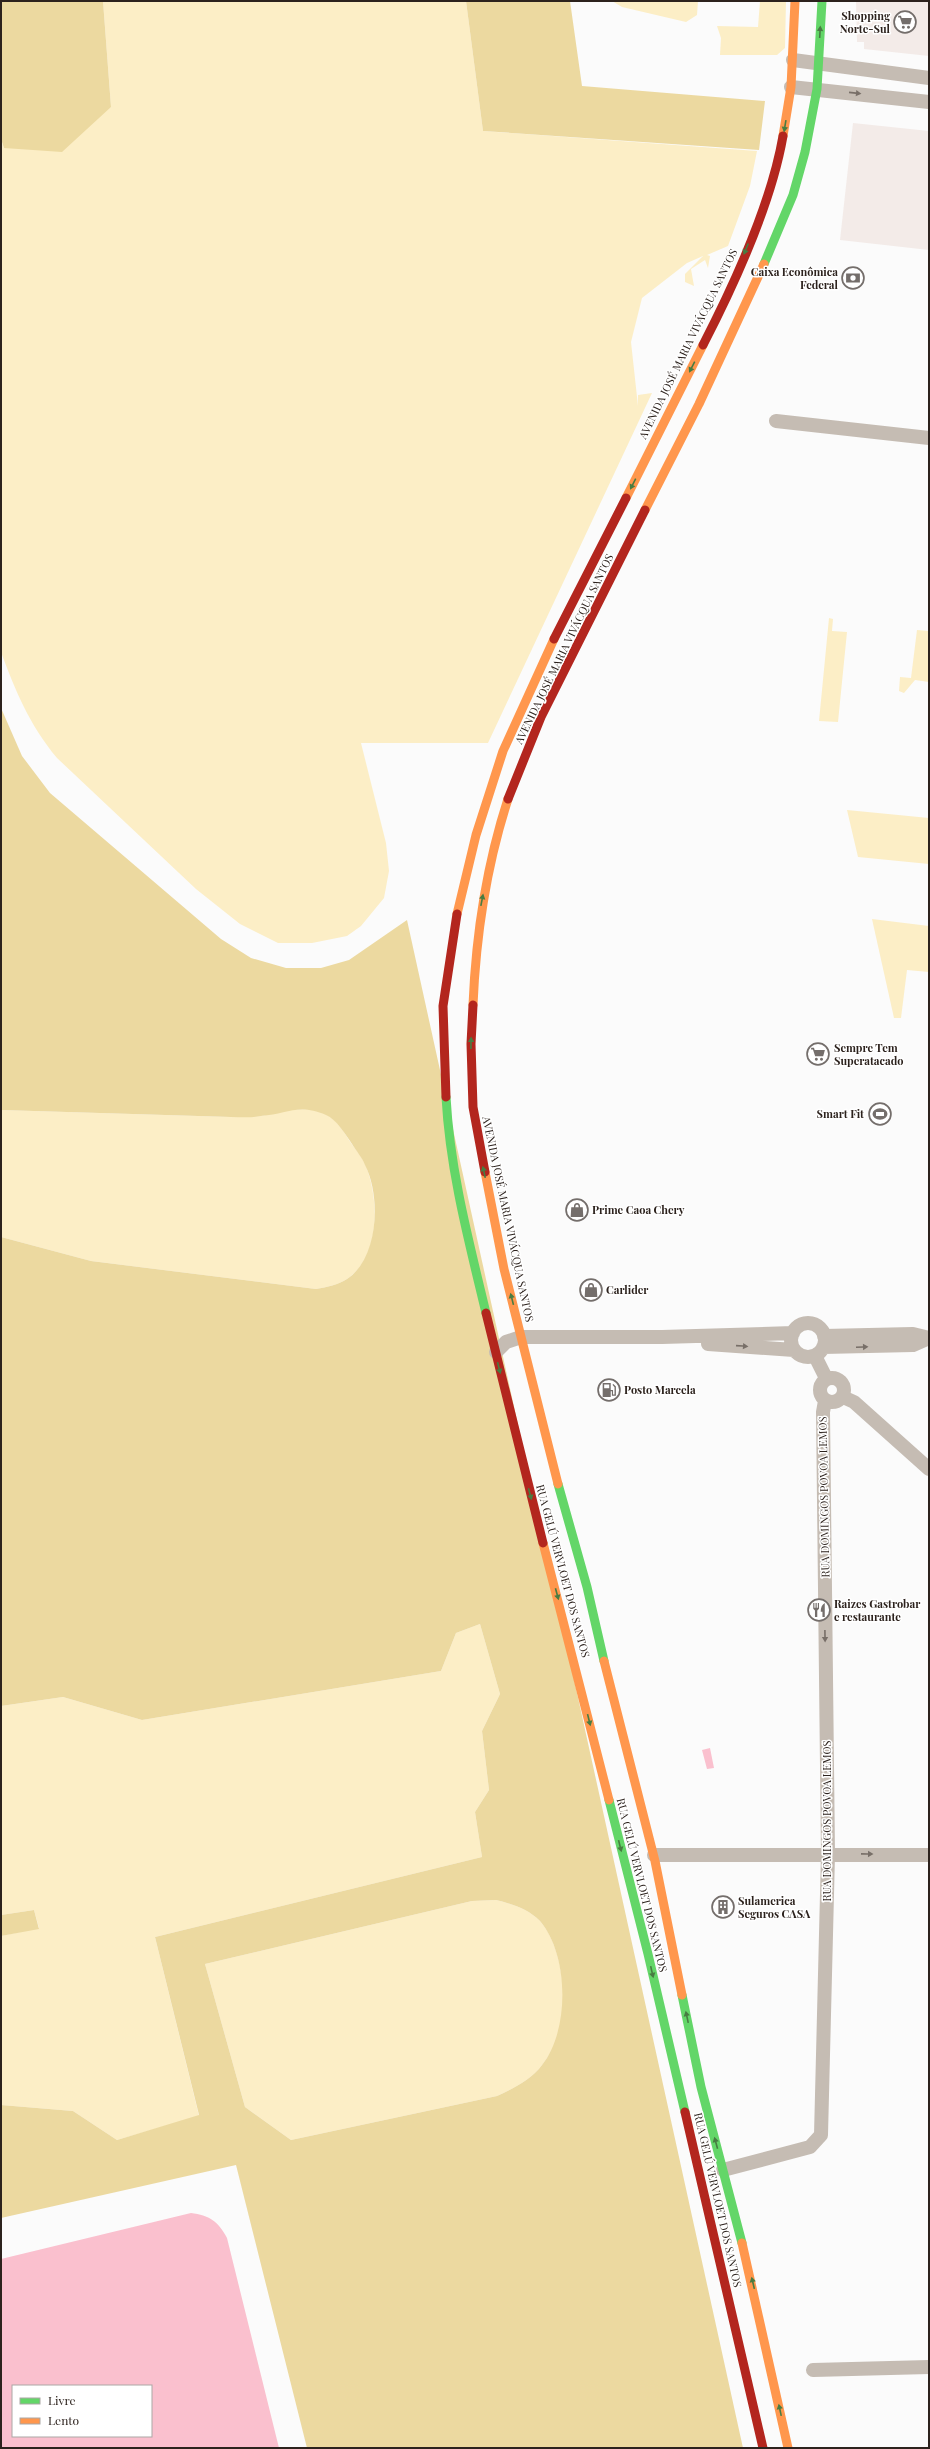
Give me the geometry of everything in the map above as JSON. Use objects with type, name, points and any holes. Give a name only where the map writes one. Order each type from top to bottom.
[{"type":"main road","name":"AVENIDA JOSÉ MARIA VIVÁCQUA SANTOS","points":[[489,1330],[468,1239],[450,1148],[443,1006],[457,914],[474,842],[503,750],[531,688],[703,344],[738,269],[769,193],[782,141],[791,87],[794,60],[794,1]]},
{"type":"main road","name":"AVENIDA JOSÉ MARIA VIVÁCQUA SANTOS","points":[[521,1337],[500,1247],[473,1107],[471,1044],[475,949],[481,902],[494,841],[509,795],[541,717],[700,404],[755,285],[793,194],[805,152],[817,89],[822,1]]},
{"type":"main road","name":"RUA GELÚ VERVLOET DOS SANTOS","points":[[489,1330],[496,1352],[648,1954],[764,2448]]},
{"type":"main road","name":"RUA GELÚ VERVLOET DOS SANTOS","points":[[521,1337],[552,1462],[587,1587],[606,1672],[654,1855],[701,2087],[755,2293],[788,2448]]},
{"type":"street","points":[[794,60],[929,78]]},
{"type":"street","points":[[791,87],[929,102]]},
{"type":"street","points":[[776,421],[929,438]]},
{"type":"street","points":[[794,1350],[791,1338],[793,1333],[801,1325],[813,1324],[822,1330],[821,1346],[826,1378]]},
{"type":"street","points":[[496,1352],[506,1342],[521,1337],[662,1337],[793,1333]]},
{"type":"street","points":[[662,1337],[699,1343],[794,1350],[803,1356],[821,1346],[913,1345],[929,1338]]},
{"type":"street","points":[[834,1377],[841,1381],[845,1389],[843,1397],[835,1403],[825,1401],[819,1394],[820,1385],[826,1378],[834,1377]]},
{"type":"street","points":[[843,1397],[854,1402],[929,1469]]},
{"type":"street","name":"RUA DOMINGOS POVOA LEMOS","points":[[723,2170],[810,2147],[821,2134],[828,1854],[823,1412],[825,1401]]},
{"type":"street","points":[[654,1855],[929,1855]]},
{"type":"street","points":[[813,2370],[929,2367]]},
{"type":"shaded area","points":[[1,1],[103,1],[111,107],[62,152],[4,148],[1,139]]},
{"type":"shaded area","points":[[103,1],[466,1],[483,131],[757,151],[750,186],[728,246],[707,255],[710,256],[708,268],[705,260],[691,269],[694,286],[685,282],[685,274],[703,256],[687,263],[642,298],[631,342],[638,406],[638,395],[652,393],[488,743],[361,743],[386,843],[389,871],[384,898],[361,926],[347,936],[312,943],[278,943],[240,924],[196,889],[57,758],[39,733],[24,707],[1,652],[1,139],[4,148],[111,107]]},
{"type":"shaded area","points":[[466,1],[570,1],[582,86],[765,101],[759,150],[483,131]]},
{"type":"shaded area","points":[[612,1],[698,1],[697,15],[686,22],[622,7]]},
{"type":"shaded area","points":[[760,1],[786,1],[785,48],[777,55],[720,55],[721,38],[717,26],[758,27]]},
{"type":"shaded area","points":[[856,1],[929,1],[929,56],[864,49],[864,42],[857,42]]},
{"type":"shaded area","points":[[853,123],[929,131],[929,250],[840,240]]},
{"type":"shaded area","points":[[829,618],[833,619],[832,631],[847,632],[838,722],[819,721]]},
{"type":"shaded area","points":[[917,630],[929,631],[929,682],[915,680],[904,693],[899,691],[900,677],[911,678]]},
{"type":"shaded area","points":[[1,708],[22,756],[50,793],[221,939],[251,958],[286,968],[321,968],[349,960],[407,920],[743,2448],[307,2448],[236,2165],[1,2218],[1,2105],[73,2111],[117,2140],[199,2115],[155,1937],[482,1857],[475,1812],[489,1790],[482,1731],[500,1694],[480,1624],[456,1633],[441,1671],[142,1720],[63,1697],[1,1706],[1,1237],[91,1261],[316,1289],[340,1283],[358,1269],[366,1257],[371,1242],[375,1209],[370,1178],[362,1159],[337,1124],[330,1117],[317,1112],[308,1110],[293,1110],[270,1115],[246,1117],[1,1110]],"holes":[[[496,1900],[525,1910],[540,1921],[550,1936],[561,1972],[562,1993],[558,2033],[551,2050],[542,2065],[533,2075],[516,2087],[497,2096],[291,2140],[245,2107],[205,1964],[472,1901]]]},
{"type":"shaded area","points":[[847,810],[929,818],[929,864],[858,857]]},
{"type":"shaded area","points":[[872,919],[929,926],[929,972],[907,970],[901,1018],[894,1018]]},
{"type":"shaded area","points":[[310,1109],[331,1117],[351,1143],[365,1163],[373,1195],[375,1211],[374,1227],[366,1256],[358,1269],[340,1283],[316,1289],[91,1261],[1,1237],[1,1110],[231,1117],[262,1116],[285,1110]]},
{"type":"shaded area","points":[[480,1624],[500,1694],[482,1731],[489,1790],[475,1812],[482,1857],[155,1937],[199,2116],[117,2140],[73,2111],[1,2105],[1,1936],[39,1928],[34,1910],[1,1915],[1,1706],[63,1697],[142,1720],[441,1671],[456,1633]]},
{"type":"shaded area","points":[[710,1748],[714,1768],[707,1769],[702,1750]]},
{"type":"shaded area","points":[[496,1900],[520,1908],[530,1913],[540,1921],[547,1930],[552,1941],[560,1965],[563,1990],[563,2014],[561,2028],[550,2054],[533,2075],[516,2087],[497,2096],[291,2140],[245,2107],[205,1964],[472,1901]]},
{"type":"shaded area","points":[[34,1910],[39,1929],[1,1936],[1,1915]]},
{"type":"shaded area","points":[[191,2213],[213,2220],[221,2228],[227,2238],[279,2448],[1,2448],[1,2259]]},
{"type":"traffic: fast","points":[[764,264],[793,195],[805,152],[817,89],[822,1]]},
{"type":"traffic: fast","points":[[446,1097],[448,1125],[456,1179],[486,1313]]},
{"type":"traffic: fast","points":[[558,1484],[587,1587],[604,1661]]},
{"type":"traffic: fast","points":[[609,1800],[648,1954],[685,2112]]},
{"type":"traffic: fast","points":[[682,1995],[701,2087],[742,2243]]},
{"type":"traffic: slow","points":[[783,136],[791,87],[795,1]]},
{"type":"traffic: slow","points":[[645,510],[699,404],[764,264]]},
{"type":"traffic: slow","points":[[626,498],[703,345]]},
{"type":"traffic: slow","points":[[457,914],[476,835],[503,751],[554,639]]},
{"type":"traffic: slow","points":[[473,1005],[474,978],[483,900],[500,824],[508,799]]},
{"type":"traffic: slow","points":[[485,1172],[504,1269],[558,1484]]},
{"type":"traffic: slow","points":[[543,1543],[609,1800]]},
{"type":"traffic: slow","points":[[604,1661],[655,1861],[682,1995]]},
{"type":"traffic: slow","points":[[742,2243],[788,2448]]},
{"type":"traffic: jam","points":[[703,345],[739,270],[761,216],[770,189],[783,136]]},
{"type":"traffic: jam","points":[[554,639],[626,498]]},
{"type":"traffic: jam","points":[[508,799],[541,717],[645,510]]},
{"type":"traffic: jam","points":[[446,1097],[443,1006],[457,914]]},
{"type":"traffic: jam","points":[[473,1005],[471,1044],[473,1107],[485,1172]]},
{"type":"traffic: jam","points":[[486,1313],[543,1543]]},
{"type":"traffic: jam","points":[[685,2112],[763,2448]]},
{"type":"place","name":"Shopping Norte-Sul","points":[[905,22]]},
{"type":"place","name":"Caixa Econômica Federal","points":[[853,278]]},
{"type":"place","name":"Sempre Tem Superatacado","points":[[818,1054]]},
{"type":"place","name":"Smart Fit","points":[[880,1114]]},
{"type":"place","name":"Prime Caoa Chery","points":[[577,1210]]},
{"type":"place","name":"Carlider","points":[[591,1290]]},
{"type":"place","name":"Posto Marcela","points":[[609,1390]]},
{"type":"place","name":"Raizes Gastrobar e restaurante","points":[[819,1610]]},
{"type":"place","name":"Sulamerica Seguros CASA","points":[[723,1907]]}]
